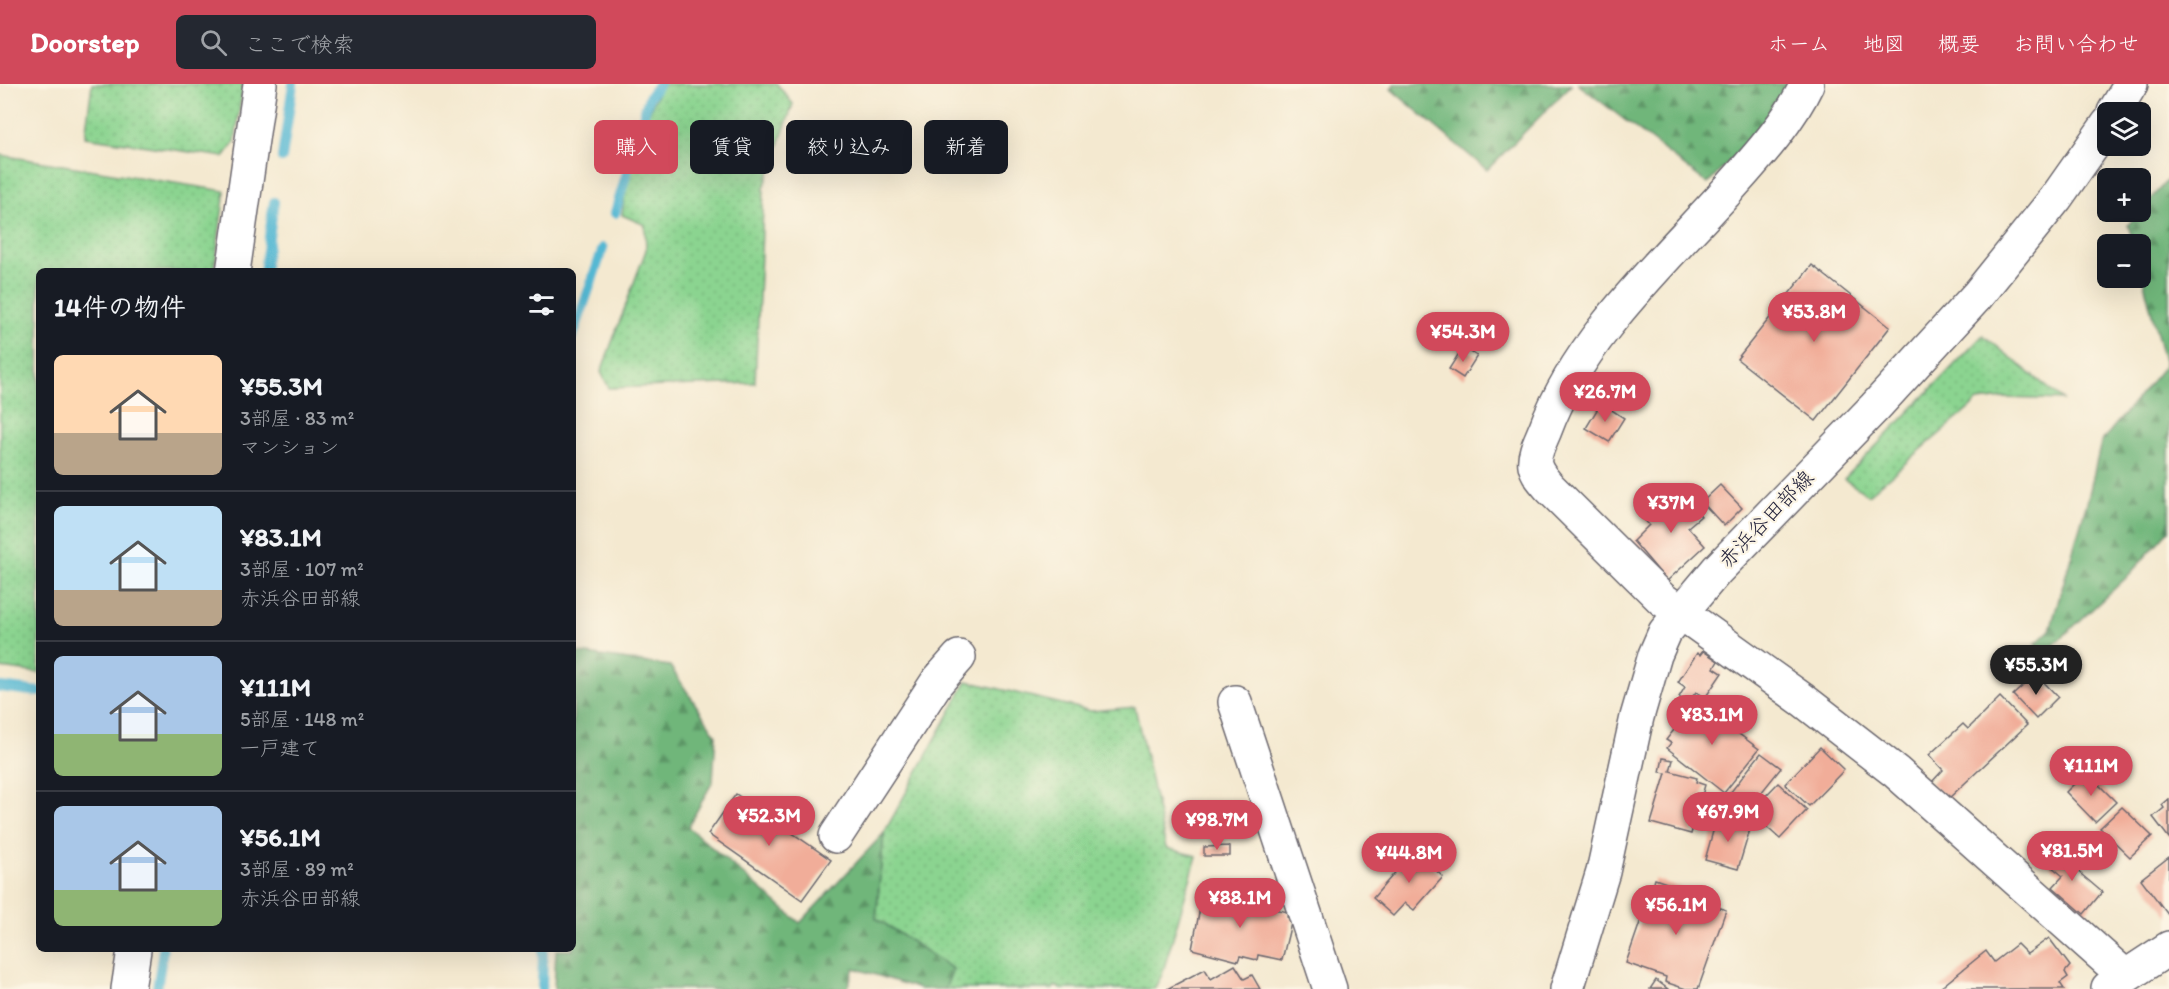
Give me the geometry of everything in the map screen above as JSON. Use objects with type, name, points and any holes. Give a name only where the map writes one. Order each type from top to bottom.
[{"type":"street","points":[[234,268],[260,84]]},
{"type":"street","points":[[1807,84],[1765,149],[1655,270],[1585,353],[1555,403],[1535,463],[1550,488],[1662,599],[1803,700],[1896,772],[2141,973]]},
{"type":"street","points":[[2120,102],[2131,84]]},
{"type":"street","name":"赤浜谷田部線","points":[[1568,989],[1603,872],[1637,717],[1655,655],[1665,632],[1679,611],[1977,296],[2056,198],[2097,140]]},
{"type":"street","points":[[836,836],[937,682],[958,657]]},
{"type":"street","points":[[1235,702],[1330,989]]},
{"type":"street","points":[[128,989],[134,952]]},
{"type":"green space","points":[[92,84],[243,84],[235,142],[224,157],[85,137]]},
{"type":"green space","points":[[662,84],[777,84],[793,104],[774,159],[774,120],[690,120],[690,174],[769,174],[764,188],[755,383],[609,388],[601,372],[646,250],[645,225],[622,215],[627,174],[678,174],[678,120],[645,120]]},
{"type":"green space","points":[[1394,84],[1572,84],[1487,170],[1391,89]]},
{"type":"green space","points":[[1578,84],[1787,84],[1774,114],[1708,184]]},
{"type":"green space","points":[[0,155],[225,191],[214,268],[36,268],[36,673],[0,668]]},
{"type":"green space","points":[[2169,178],[2169,530],[2127,577],[2044,654],[2035,644],[2050,630],[2088,499],[2101,442],[2165,365],[2145,288],[2151,288],[2151,234],[2131,234],[2128,225],[2131,222],[2151,222],[2151,199]]},
{"type":"green space","points":[[1983,335],[2063,400],[2005,398],[1978,401],[1868,495],[1844,479]]},
{"type":"green space","points":[[576,652],[670,666],[716,735],[713,781],[688,827],[800,923],[884,833],[876,918],[953,969],[945,989],[920,989],[854,968],[847,989],[554,989],[556,952],[576,952]]},
{"type":"green space","points":[[967,681],[1091,711],[1135,707],[1166,848],[1197,856],[1162,975],[1154,989],[1061,989],[1055,986],[1053,989],[945,989],[952,969],[876,918],[884,833]]},
{"type":"building","points":[[1812,265],[1890,327],[1816,421],[1737,359]]},
{"type":"building","points":[[1463,347],[1477,356],[1463,378],[1449,369]]},
{"type":"building","points":[[1601,403],[1624,418],[1609,442],[1586,428]]},
{"type":"building","points":[[1720,485],[1742,508],[1724,526],[1702,502]]},
{"type":"building","points":[[1685,486],[1696,497],[1690,503],[1701,516],[1688,527],[1705,546],[1667,581],[1633,541],[1649,525],[1644,519],[1674,491],[1677,494]]},
{"type":"building","points":[[1703,651],[1718,661],[1714,668],[1722,673],[1705,698],[1696,692],[1688,703],[1679,697],[1685,687],[1678,682],[1697,653],[1700,655]]},
{"type":"building","points":[[2036,674],[2058,697],[2036,719],[2013,695]]},
{"type":"building","points":[[2000,697],[2027,725],[1948,799],[1931,783],[1943,770],[1929,755],[1963,724],[1968,729]]},
{"type":"building","points":[[1715,703],[1737,718],[1731,728],[1759,749],[1724,793],[1667,748],[1671,743],[1666,740],[1689,711],[1698,718],[1705,707],[1709,710]]},
{"type":"building","points":[[1820,747],[1844,770],[1809,806],[1785,784]]},
{"type":"building","points":[[1761,753],[1781,768],[1749,808],[1730,793]]},
{"type":"building","points":[[1663,758],[1673,760],[1670,771],[1697,778],[1696,782],[1705,785],[1691,834],[1651,823],[1666,773],[1660,772]]},
{"type":"building","points":[[2086,772],[2116,802],[2095,822],[2066,792]]},
{"type":"building","points":[[1778,783],[1807,810],[1780,839],[1750,812]]},
{"type":"building","points":[[736,794],[831,860],[802,900],[708,834]]},
{"type":"building","points":[[2169,799],[2169,838],[2153,817],[2164,808],[2162,805]]},
{"type":"building","points":[[2122,807],[2152,836],[2130,857],[2100,828]]},
{"type":"building","points":[[1717,817],[1751,826],[1738,869],[1705,860]]},
{"type":"building","points":[[1230,846],[1230,856],[1204,856],[1204,847]]},
{"type":"building","points":[[1418,846],[1429,856],[1425,860],[1443,877],[1414,910],[1405,903],[1393,916],[1373,898]]},
{"type":"building","points":[[2048,846],[2102,892],[2084,914],[2053,887],[2063,876],[2040,857]]},
{"type":"building","points":[[2169,857],[2169,916],[2141,879]]},
{"type":"building","points":[[1655,879],[1684,889],[1683,894],[1726,910],[1698,989],[1686,989],[1665,982],[1666,977],[1626,963]]},
{"type":"building","points":[[1203,893],[1288,912],[1287,917],[1292,919],[1282,960],[1258,955],[1257,960],[1240,956],[1238,961],[1192,949]]},
{"type":"building","points":[[2049,938],[2070,966],[2065,972],[2068,977],[2060,983],[2064,989],[1939,989],[1986,951],[1994,962],[2017,944],[2027,954]]},
{"type":"building","points":[[1235,965],[1244,979],[1252,975],[1260,989],[1167,989],[1205,969],[1211,979]]},
{"type":"building","points":[[1656,980],[1668,989],[1650,989]]},
{"type":"waterway","points":[[282,158],[293,84]]},
{"type":"waterway","points":[[615,213],[649,97],[659,84]]},
{"type":"waterway","points":[[265,268],[274,202]]},
{"type":"waterway","points":[[576,327],[603,248]]},
{"type":"waterway","points":[[0,687],[36,692]]},
{"type":"waterway","points":[[157,989],[163,952]]},
{"type":"waterway","points":[[542,989],[543,952]]}]
